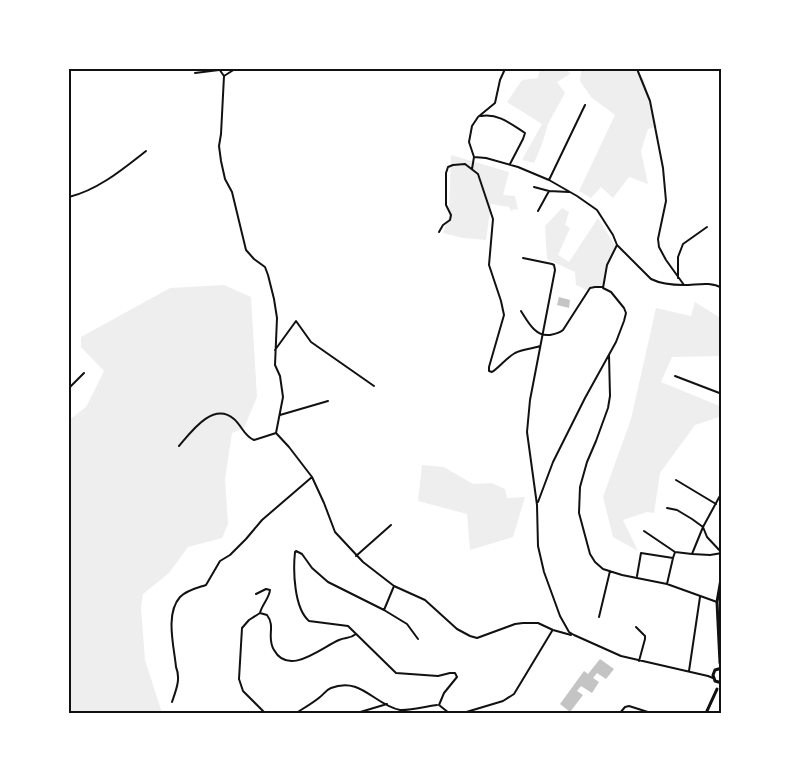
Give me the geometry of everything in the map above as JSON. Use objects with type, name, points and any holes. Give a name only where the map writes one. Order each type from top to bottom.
[{"type":"street","points":[[224,76],[236,69]]},
{"type":"street","points":[[472,169],[474,157],[469,142],[472,126],[478,117],[495,103],[505,69]]},
{"type":"street","points":[[637,69],[650,101],[664,176],[666,201],[658,248],[684,285]]},
{"type":"street","points":[[195,73],[219,70],[224,76],[219,146],[221,161],[225,179],[232,192],[246,250],[265,267],[277,318],[275,366],[280,376],[283,397],[276,433]]},
{"type":"street","points":[[549,180],[585,105]]},
{"type":"street","points":[[478,117],[493,115],[525,133],[510,164]]},
{"type":"street","points":[[69,197],[86,192],[121,171],[146,151]]},
{"type":"street","points":[[474,157],[510,164],[572,192],[597,210],[617,245],[644,273],[658,283],[709,284],[722,288]]},
{"type":"street","points":[[439,232],[450,220],[451,215],[447,208],[445,195],[448,167],[465,164],[478,174],[493,215],[489,265],[504,312],[489,371],[495,371],[516,352],[540,346]]},
{"type":"street","points":[[534,187],[572,192]]},
{"type":"street","points":[[538,211],[549,190]]},
{"type":"street","points":[[678,278],[678,257],[683,244],[707,227]]},
{"type":"street","points":[[603,288],[606,265],[617,245]]},
{"type":"street","points":[[523,258],[552,264],[555,270],[540,346],[527,432],[537,505],[537,536],[544,572],[560,616],[569,632],[607,651],[639,661],[708,676],[722,683],[706,713]]},
{"type":"street","points":[[521,311],[537,332],[543,336],[561,332],[590,288],[595,286],[603,288],[616,298],[626,313],[616,342],[553,462],[537,505]]},
{"type":"street","points":[[275,350],[296,321],[311,342],[374,386]]},
{"type":"street","points":[[609,355],[608,408],[587,462],[580,488],[579,513],[590,554],[603,569],[667,584],[717,602]]},
{"type":"street","points":[[69,388],[84,373]]},
{"type":"street","points":[[675,376],[722,394]]},
{"type":"street","points":[[280,415],[328,400]]},
{"type":"street","points":[[179,446],[200,423],[215,414],[230,416],[247,436],[254,440],[276,433]]},
{"type":"street","points":[[276,433],[290,447],[312,477],[335,532],[356,556],[394,586],[425,600],[457,629],[477,638],[515,624],[538,623],[553,630],[574,635]]},
{"type":"street","points":[[172,702],[178,687],[179,673],[176,667],[173,639],[173,612],[181,596],[190,590],[206,585],[220,561],[230,555],[262,520],[312,477]]},
{"type":"street","points":[[676,480],[716,504]]},
{"type":"street","points":[[692,554],[703,527],[722,492]]},
{"type":"street","points":[[644,531],[675,552],[710,555],[722,553],[707,537],[703,527],[676,510],[667,508]]},
{"type":"street","points":[[356,556],[391,525]]},
{"type":"street","points":[[418,639],[407,624],[328,582],[312,568],[302,554],[295,551],[297,598],[304,616],[308,620],[346,626],[396,673],[438,676],[457,674],[457,679],[444,693],[439,705]]},
{"type":"street","points":[[667,584],[675,552]]},
{"type":"street","points":[[637,577],[641,553],[672,558]]},
{"type":"street","points":[[599,617],[609,571]]},
{"type":"street","points":[[717,689],[714,672],[720,667],[717,602],[722,573]]},
{"type":"street","points":[[384,610],[394,586]]},
{"type":"street","points":[[256,594],[266,589],[270,591],[260,613],[249,620],[241,630],[239,679],[243,691],[265,713]]},
{"type":"street","points":[[689,672],[700,597]]},
{"type":"street","points":[[260,613],[265,613],[272,622],[270,636],[274,650],[288,660],[303,660],[340,640],[352,638],[356,634]]},
{"type":"street","points":[[636,627],[645,636],[639,661]]},
{"type":"street","points":[[463,713],[503,701],[514,694],[553,630]]},
{"type":"street","points":[[296,713],[327,690],[341,686],[357,687],[401,710],[439,705],[449,713]]},
{"type":"street","points":[[357,713],[387,704]]},
{"type":"street","points":[[620,713],[628,706],[651,713]]},
{"type":"shaded area","points":[[540,69],[567,69],[570,74],[557,82],[565,93],[548,124],[534,163],[522,160],[542,124],[507,102],[522,80],[538,78]]},
{"type":"shaded area","points":[[580,69],[634,69],[644,79],[657,127],[648,129],[641,151],[648,184],[629,177],[613,198],[601,187],[591,198],[579,191],[615,115],[591,97],[580,81]]},
{"type":"shaded area","points":[[451,155],[509,172],[503,195],[515,196],[518,210],[511,211],[509,207],[491,204],[486,240],[443,233],[449,216]]},
{"type":"shaded area","points":[[562,208],[569,212],[565,225],[570,228],[558,255],[569,262],[598,218],[616,247],[607,265],[605,284],[587,290],[576,285],[575,272],[547,259],[545,226]]},
{"type":"shaded area","points":[[224,285],[251,297],[257,397],[244,428],[232,433],[225,479],[228,524],[222,538],[188,547],[169,573],[143,594],[141,608],[145,660],[162,713],[69,713],[69,420],[86,407],[104,371],[81,347],[81,337],[170,288]]},
{"type":"shaded area","points":[[695,302],[722,319],[722,349],[719,356],[672,357],[661,382],[722,407],[722,416],[695,425],[660,473],[654,513],[647,512],[623,520],[638,551],[613,537],[603,497],[631,419],[656,308],[691,316]]},
{"type":"shaded area","points":[[422,465],[444,467],[473,484],[492,483],[505,489],[507,498],[525,497],[513,537],[470,550],[467,514],[418,501]]},
{"type":"building","points":[[559,297],[570,300],[569,308],[557,305]]},
{"type":"building","points":[[600,659],[614,669],[606,679],[597,673],[593,678],[599,682],[592,693],[581,686],[577,691],[583,695],[570,712],[560,704],[584,671],[588,674]]}]
